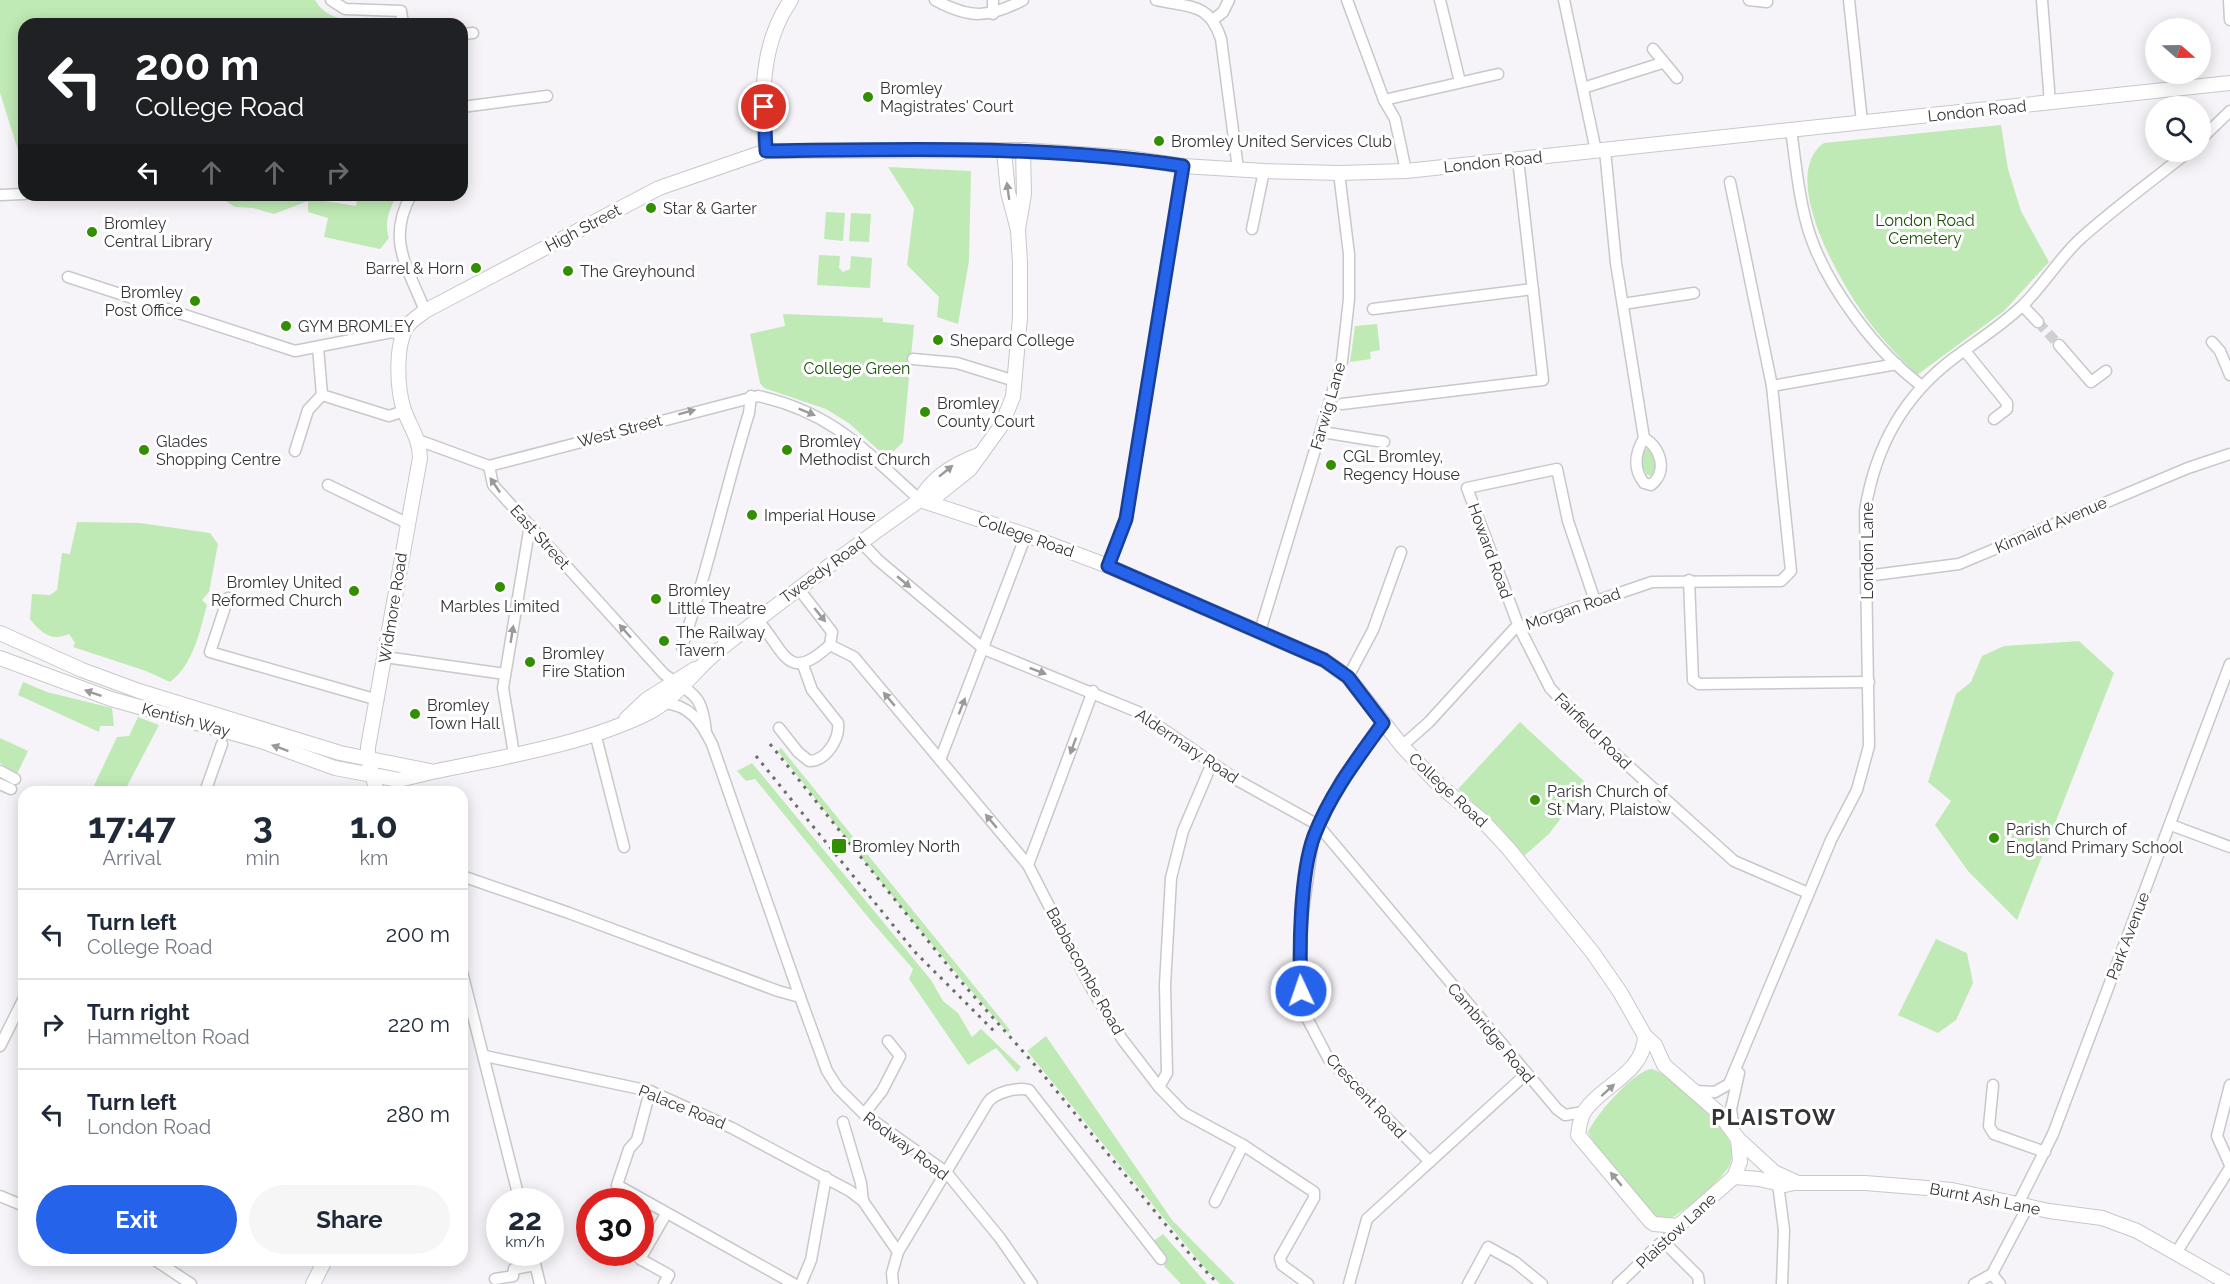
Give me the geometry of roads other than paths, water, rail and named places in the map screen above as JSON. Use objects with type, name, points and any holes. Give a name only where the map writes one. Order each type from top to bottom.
[{"type":"main road","points":[[766,151],[764,86],[767,55],[776,26],[790,0]]},
{"type":"main road","name":"London Road","points":[[766,151],[1023,150],[1123,157],[1183,166],[1238,170],[1339,173],[1406,171],[2224,84]]},
{"type":"main road","name":"Tweedy Road","points":[[373,777],[392,780],[415,778],[432,772],[569,742],[647,713],[664,703],[700,666],[798,588],[920,500],[935,498],[955,484],[981,454],[1008,411],[1015,381],[1020,316],[1018,230],[1024,194],[1023,150]]},
{"type":"main road","name":"High Street","points":[[406,330],[425,311],[658,188],[766,151]]},
{"type":"main road","name":"Tweedy Road","points":[[1005,151],[1008,192],[1018,230]]},
{"type":"main road","points":[[406,330],[399,380],[404,411],[418,440]]},
{"type":"main road","name":"Widmore Road","points":[[375,786],[368,759],[419,463],[418,440]]},
{"type":"main road","name":"Tweedy Road","points":[[920,500],[926,487],[956,463],[981,454]]},
{"type":"main road","points":[[955,484],[951,498],[957,512]]},
{"type":"main road","name":"College Road","points":[[920,500],[1026,535],[1108,566],[1324,660],[1348,677],[1401,746],[1440,786],[1483,821],[1508,848],[1593,953],[1620,992],[1645,1036],[1655,1045],[1664,1065],[1719,1113],[1737,1136]]},
{"type":"main road","name":"Kentish Way","points":[[2,638],[116,683],[368,759]]},
{"type":"main road","name":"Kentish Way","points":[[0,658],[111,699],[261,741],[335,768],[373,777]]},
{"type":"main road","name":"Tweedy Road","points":[[624,721],[646,700],[683,686]]},
{"type":"main road","name":"Tweedy Road","points":[[368,759],[432,772]]},
{"type":"main road","points":[[369,786],[373,777]]},
{"type":"main road","points":[[406,786],[415,778]]},
{"type":"main road","points":[[1645,1036],[1641,1053],[1633,1067],[1584,1112],[1578,1135],[1654,1224],[1678,1226]]},
{"type":"main road","points":[[1633,1067],[1652,1062],[1664,1065]]},
{"type":"main road","points":[[1737,1136],[1740,1162],[1734,1178],[1759,1179],[1778,1184],[1798,1183]]},
{"type":"main road","name":"Burnt Ash Lane","points":[[1737,1136],[1769,1169],[1798,1183],[1909,1185],[1952,1190],[2117,1222],[2230,1284]]},
{"type":"main road","name":"Plaistow Lane","points":[[1678,1226],[1734,1178]]},
{"type":"main road","points":[[314,1284],[322,1266]]},
{"type":"street","points":[[331,0],[345,9],[401,11],[402,18]]},
{"type":"street","points":[[935,0],[953,9],[981,16],[993,14],[1023,0]]},
{"type":"street","points":[[993,0],[993,14]]},
{"type":"street","points":[[1156,0],[1201,10],[1214,19],[1221,39],[1238,170]]},
{"type":"street","points":[[1214,19],[1223,12],[1229,0]]},
{"type":"street","points":[[1347,0],[1384,100],[1395,119],[1406,171]]},
{"type":"street","points":[[1440,0],[1460,82]]},
{"type":"street","points":[[1564,0],[1583,88],[1600,150],[1644,438]]},
{"type":"street","points":[[1749,0],[1767,2]]},
{"type":"street","points":[[1849,0],[1862,122]]},
{"type":"street","points":[[2042,0],[2050,103]]},
{"type":"street","points":[[2229,0],[2230,18]]},
{"type":"street","points":[[1653,49],[1662,63],[1677,78]]},
{"type":"street","points":[[1583,88],[1662,63]]},
{"type":"street","points":[[1384,100],[1498,75]]},
{"type":"street","points":[[468,106],[547,96]]},
{"type":"street","points":[[2211,128],[2229,108]]},
{"type":"street","points":[[1791,130],[1810,235],[1852,314],[1897,364],[1922,386]]},
{"type":"street","points":[[1347,407],[1543,380],[1518,159]]},
{"type":"street","name":"London Lane","points":[[1740,1060],[1808,893],[1865,769],[1869,747],[1869,682],[1865,511],[1869,483],[1891,428],[1905,405],[1922,386],[2023,306],[2078,242],[2176,162]]},
{"type":"street","points":[[1108,566],[1126,519],[1183,166]]},
{"type":"street","points":[[1252,230],[1264,171]]},
{"type":"street","name":"Farwig Lane","points":[[1260,631],[1342,361],[1349,299],[1349,255],[1339,173]]},
{"type":"street","points":[[1730,182],[1772,386],[1897,364]]},
{"type":"street","points":[[0,195],[18,194]]},
{"type":"street","points":[[408,201],[400,218],[398,238],[425,311]]},
{"type":"street","points":[[68,277],[257,341],[295,351],[406,330]]},
{"type":"street","points":[[1373,309],[1533,289]]},
{"type":"street","points":[[1623,304],[1694,293]]},
{"type":"street","points":[[2023,306],[2038,322]]},
{"type":"street","points":[[2212,342],[2220,351],[2230,375]]},
{"type":"street","points":[[2059,345],[2091,382],[2106,371]]},
{"type":"street","points":[[295,451],[308,410],[322,395],[318,346]]},
{"type":"street","points":[[1965,351],[2007,403],[2007,409],[1994,419]]},
{"type":"street","points":[[913,359],[957,363],[1015,381]]},
{"type":"street","name":"Morgan Road","points":[[1401,746],[1429,722],[1514,629],[1652,582],[1781,581],[1791,571],[1772,386]]},
{"type":"street","points":[[322,395],[389,416],[404,411]]},
{"type":"street","points":[[682,647],[703,582],[718,518],[749,413],[751,396]]},
{"type":"street","name":"West Street","points":[[489,466],[751,396]]},
{"type":"street","name":"College Road","points":[[751,396],[800,409],[837,426],[920,500]]},
{"type":"street","points":[[1322,432],[1384,441]]},
{"type":"street","points":[[418,440],[489,466]]},
{"type":"street","name":"Kinnaird Avenue","points":[[1866,576],[1959,564],[2188,468],[2230,454]]},
{"type":"street","name":"East Street","points":[[489,466],[493,484],[664,674],[683,686]]},
{"type":"street","name":"Howard Road","points":[[1519,627],[1467,488],[1557,469],[1568,521],[1595,601]]},
{"type":"street","points":[[328,485],[407,523]]},
{"type":"street","points":[[514,754],[503,688],[530,525]]},
{"type":"street","points":[[940,760],[1026,535]]},
{"type":"street","name":"Aldermary Road","points":[[861,542],[878,560],[984,649],[1093,691],[1138,712],[1212,763],[1318,825]]},
{"type":"street","points":[[1348,677],[1373,630],[1401,552]]},
{"type":"street","points":[[1689,580],[1693,680],[1699,684],[1869,682]]},
{"type":"street","points":[[757,620],[786,658],[794,664],[802,665],[814,659],[830,645],[830,627],[798,588]]},
{"type":"street","points":[[228,598],[210,652],[378,700]]},
{"type":"street","name":"Fairfield Road","points":[[1519,627],[1550,688],[1603,743],[1734,861],[1808,893]]},
{"type":"street","name":"Babbacombe Road","points":[[830,645],[854,657],[1028,866],[1090,986],[1122,1039],[1159,1087],[1184,1113],[1243,1145],[1314,1192],[1314,1198],[1280,1258],[1282,1265],[1308,1284]]},
{"type":"street","points":[[385,657],[505,674]]},
{"type":"street","name":"Park Avenue","points":[[1992,1274],[2045,1152],[2171,825],[2230,664]]},
{"type":"street","points":[[779,728],[798,752],[809,761],[822,758],[836,740],[838,723],[812,690],[802,665]]},
{"type":"street","points":[[683,686],[703,713],[706,733]]},
{"type":"street","points":[[1028,866],[1093,691]]},
{"type":"street","points":[[664,703],[687,709],[706,733]]},
{"type":"street","name":"Crescent Road","points":[[1383,723],[1341,780],[1318,825],[1308,862],[1301,927],[1301,991],[1307,1018],[1328,1058],[1430,1162]]},
{"type":"street","points":[[595,733],[624,847]]},
{"type":"street","name":"Rodway Road","points":[[706,733],[800,997],[828,1071],[838,1089],[864,1114],[946,1172],[1000,1238],[1032,1284]]},
{"type":"street","points":[[207,786],[223,744]]},
{"type":"street","points":[[1159,1087],[1166,1079],[1167,1073],[1165,975],[1171,878],[1183,831],[1212,763]]},
{"type":"street","points":[[0,771],[8,785]]},
{"type":"street","name":"Cambridge Road","points":[[1318,825],[1526,1075],[1565,1115],[1584,1112]]},
{"type":"street","points":[[2171,825],[2230,847]]},
{"type":"street","points":[[468,878],[569,913],[777,992],[800,997]]},
{"type":"street","points":[[468,994],[517,1188]]},
{"type":"street","points":[[0,1046],[18,1011]]},
{"type":"street","points":[[864,1114],[882,1091],[900,1056],[888,1041]]},
{"type":"street","name":"Palace Road","points":[[485,1056],[650,1091],[722,1123],[826,1177],[863,1201]]},
{"type":"street","points":[[1695,1091],[1710,1093],[1725,1088],[1740,1060]]},
{"type":"street","points":[[1737,1136],[1731,1125],[1731,1109],[1740,1060]]},
{"type":"street","points":[[1349,1284],[1367,1219],[1526,1075]]},
{"type":"street","points":[[1993,1085],[1989,1126],[1994,1134],[2045,1152]]},
{"type":"street","points":[[2176,1253],[2230,1167],[2217,1137],[2230,1085]]},
{"type":"street","points":[[893,1284],[892,1273],[898,1252],[992,1098],[1020,1088],[1029,1090],[1161,1260]]},
{"type":"street","points":[[650,1091],[637,1140],[629,1149],[617,1185],[794,1284]]},
{"type":"street","points":[[843,1122],[861,1183],[863,1201],[898,1252]]},
{"type":"street","points":[[1215,1202],[1243,1145]]},
{"type":"street","points":[[801,1284],[811,1260],[826,1177]]},
{"type":"street","points":[[1778,1184],[1785,1230],[1782,1284]]},
{"type":"street","points":[[0,1196],[18,1204]]},
{"type":"street","points":[[664,1284],[669,1275],[640,1259],[666,1214]]},
{"type":"street","points":[[1654,1224],[1663,1242],[1698,1276],[1699,1284]]},
{"type":"street","name":"Plaistow Lane","points":[[1618,1284],[1678,1226]]},
{"type":"street","points":[[1468,1284],[1488,1247],[1515,1262],[1542,1284]]},
{"type":"street","points":[[164,1266],[190,1284]]},
{"type":"street","points":[[495,1279],[513,1276],[514,1269],[530,1266]]},
{"type":"street","points":[[535,1266],[540,1284]]},
{"type":"street","points":[[1974,1284],[1992,1274],[2000,1284]]},
{"type":"tunnel","points":[[2038,322],[2059,345]]},
{"type":"railway","points":[[770,744],[957,977],[1041,1072],[1188,1252],[1218,1284]]},
{"type":"railway","points":[[756,756],[914,951],[996,1033]]},
{"type":"place","name":"Bromley Magistrates' Court","points":[[868,97]]},
{"type":"place","name":"Bromley United Services Club","points":[[1159,141]]},
{"type":"place","name":"Star & Garter","points":[[651,208]]},
{"type":"place","name":"Bromley Central Library","points":[[92,232]]},
{"type":"place","name":"Barrel & Horn","points":[[476,268]]},
{"type":"place","name":"The Greyhound","points":[[568,271]]},
{"type":"place","name":"Bromley Post Office","points":[[195,301]]},
{"type":"place","name":"GYM BROMLEY","points":[[286,326]]},
{"type":"place","name":"Shepard College","points":[[938,340]]},
{"type":"place","name":"Bromley County Court","points":[[925,412]]},
{"type":"place","name":"Glades Shopping Centre","points":[[144,450]]},
{"type":"place","name":"Bromley Methodist Church","points":[[787,450]]},
{"type":"place","name":"CGL Bromley, Regency House","points":[[1331,465]]},
{"type":"place","name":"Imperial House","points":[[752,515]]},
{"type":"place","name":"Marbles Limited","points":[[500,587]]},
{"type":"place","name":"Bromley United Reformed Church","points":[[354,591]]},
{"type":"place","name":"Bromley Little Theatre","points":[[656,599]]},
{"type":"place","name":"The Railway Tavern","points":[[664,641]]},
{"type":"place","name":"Bromley Fire Station","points":[[530,662]]},
{"type":"place","name":"Bromley Town Hall","points":[[415,714]]},
{"type":"place","name":"Parish Church of St Mary, Plaistow","points":[[1535,800]]},
{"type":"place","name":"Parish Church of England Primary School","points":[[1994,838]]},
{"type":"place","name":"Bromley North","points":[[839,846]]},
{"type":"district","name":"PLAISTOW","points":[[1774,1117]]},
{"type":"park label","name":"London Road Cemetery","points":[[1925,229]]},
{"type":"park label","name":"College Green","points":[[857,368]]}]
